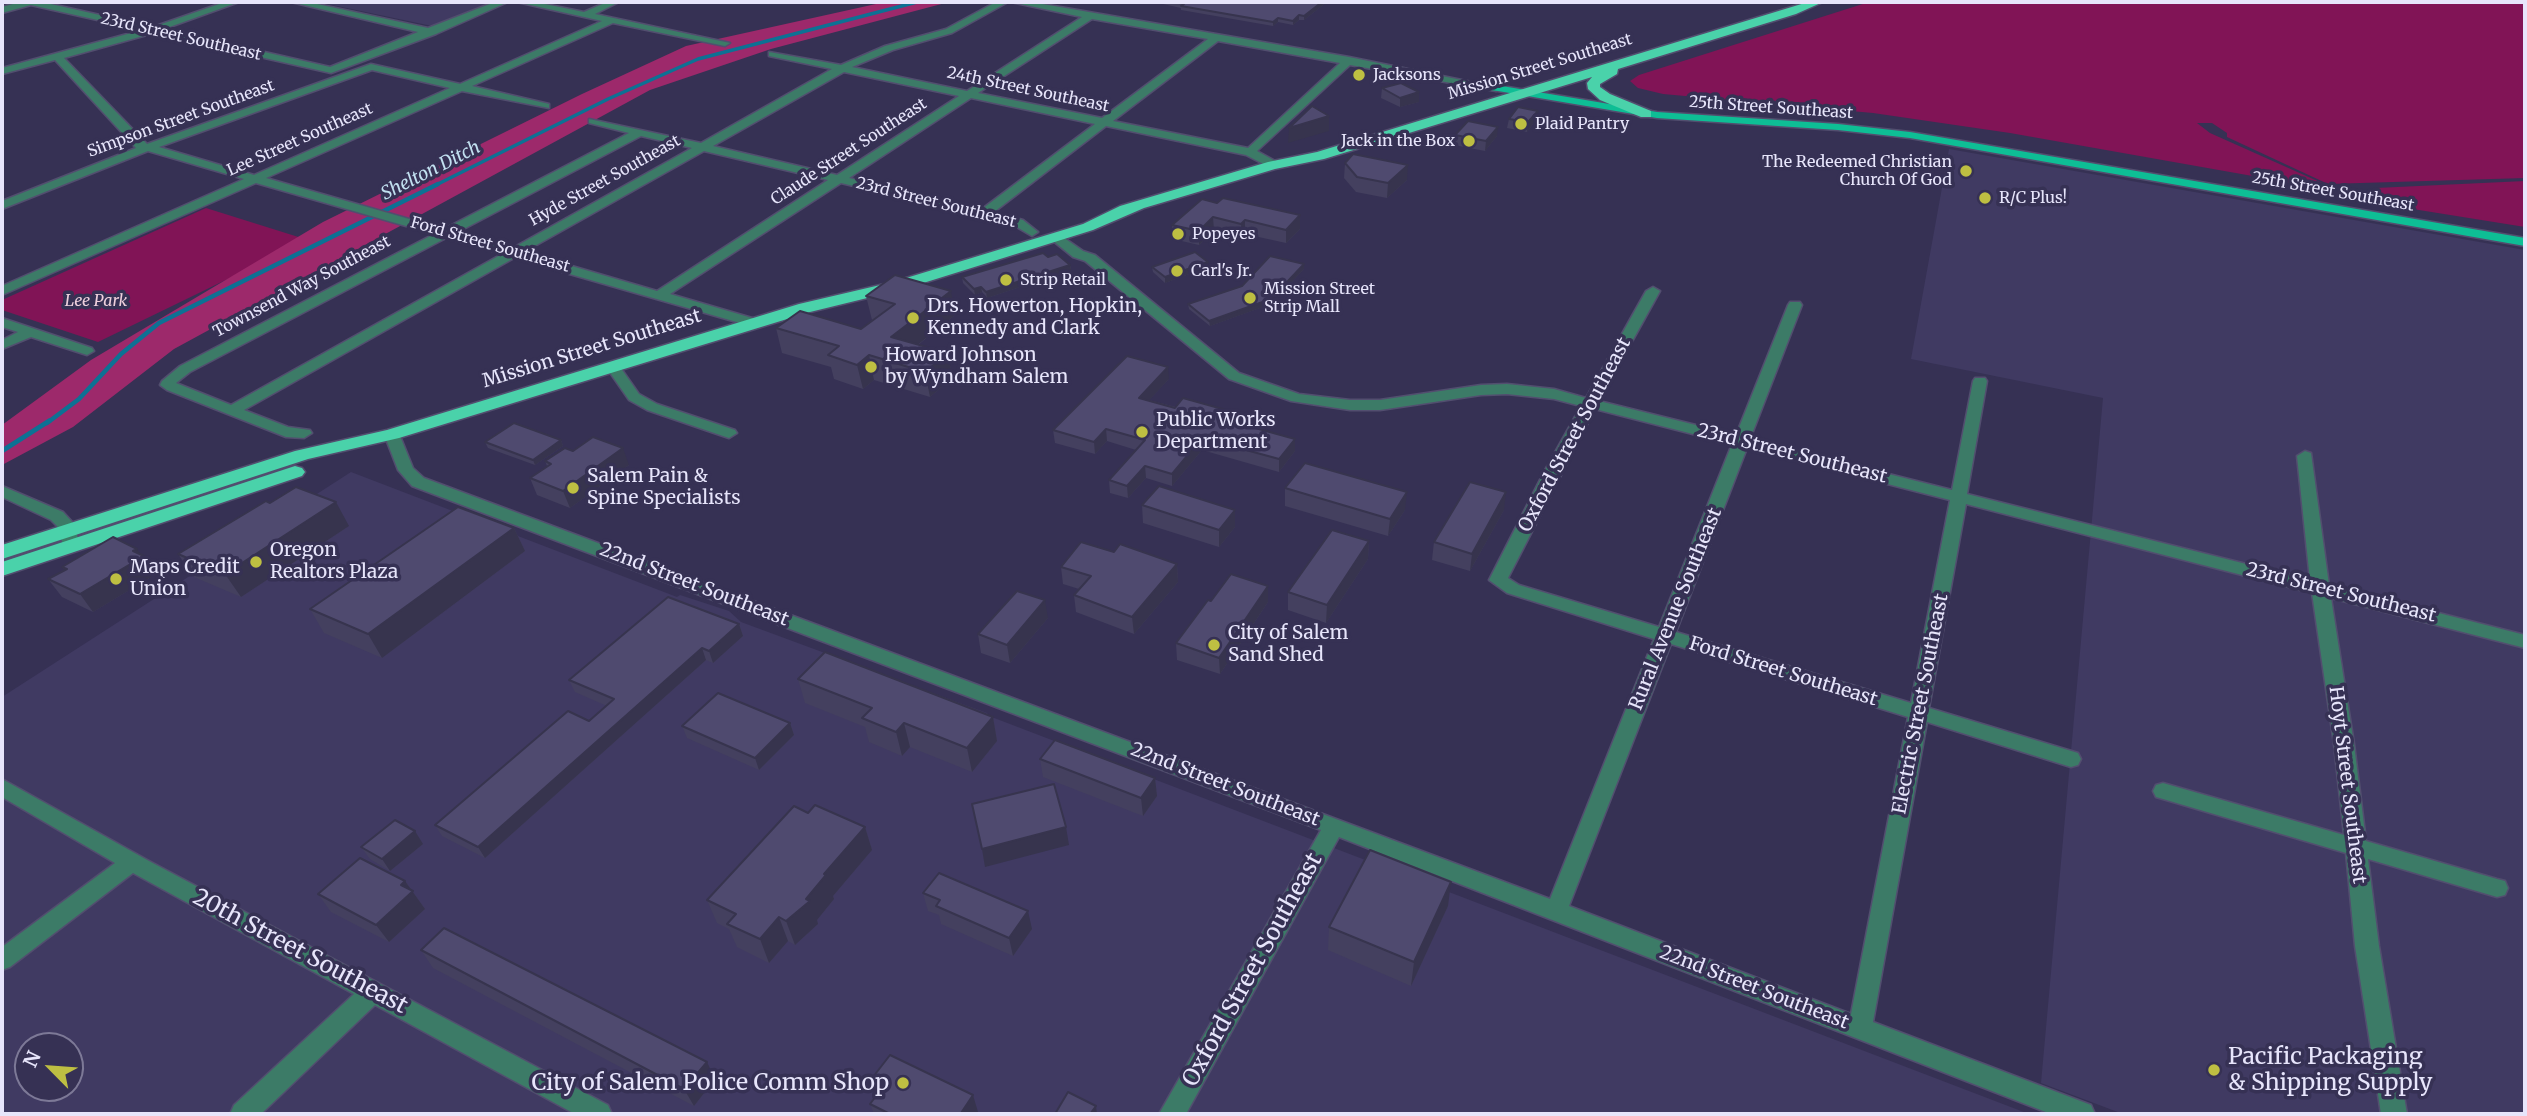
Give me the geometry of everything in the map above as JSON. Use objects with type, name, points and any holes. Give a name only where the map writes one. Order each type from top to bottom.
[{"type":"highway","name":"Mission Street Southeast","points":[[1273,165],[1307,148],[1496,88],[1772,6],[1794,2]]},
{"type":"highway","name":"Mission Street Southeast","points":[[805,308],[859,285],[1032,232],[1138,206],[1273,165],[1319,156],[1647,57],[1817,2]]},
{"type":"highway","points":[[1646,114],[1605,97],[1594,89],[1593,83],[1598,78],[1647,57]]},
{"type":"highway","name":"Mission Street Southeast","points":[[2,552],[69,538],[298,471],[392,434],[754,323],[805,308],[867,295],[986,259],[1063,235],[1138,206]]},
{"type":"highway","points":[[986,259],[1030,239],[1034,235],[1032,232]]},
{"type":"highway","name":"Mission Street Southeast","points":[[2,569],[69,538]]},
{"type":"main road","name":"25th Street Southeast","points":[[1496,88],[1646,114],[1838,127],[1920,137],[2525,242]]},
{"type":"street","points":[[2,10],[30,2]]},
{"type":"street","name":"23rd Street Southeast","points":[[30,2],[331,70],[432,32]]},
{"type":"street","points":[[2,71],[151,31],[234,2]]},
{"type":"street","points":[[296,2],[432,32],[503,2]]},
{"type":"street","points":[[524,2],[725,43]]},
{"type":"street","points":[[584,15],[614,2]]},
{"type":"street","name":"Hyde Street Southeast","points":[[232,411],[842,69],[874,53],[949,31],[1003,2]]},
{"type":"street","name":"25th Street Southeast","points":[[1016,2],[1496,88]]},
{"type":"street","name":"Claude Street Southeast","points":[[661,294],[1091,15]]},
{"type":"street","name":"Lee Street Southeast","points":[[2,291],[612,20]]},
{"type":"street","points":[[984,213],[1217,37]]},
{"type":"street","name":"24th Street Southeast","points":[[773,54],[1250,152],[1273,165]]},
{"type":"street","name":"Ford Street Southeast","points":[[58,57],[136,143],[754,323]]},
{"type":"street","points":[[1250,152],[1349,60]]},
{"type":"street","name":"Simpson Street Southeast","points":[[2,205],[148,147],[371,67],[461,88]]},
{"type":"street","points":[[461,88],[545,106]]},
{"type":"street","name":"23rd Street Southeast","points":[[593,121],[984,213],[1019,223],[1032,232]]},
{"type":"street","name":"Townsend Way Southeast","points":[[232,411],[172,387],[168,384],[169,381],[185,369],[640,132]]},
{"type":"street","name":"23rd Street Southeast","points":[[1063,235],[1078,254],[1090,258],[1218,365],[1247,382],[1275,392],[1323,403],[1380,405],[1456,393],[1507,389],[1554,394],[2525,641]]},
{"type":"street","name":"Oxford Street Southeast","points":[[1498,580],[1653,290]]},
{"type":"street","name":"Rural Avenue Southeast","points":[[1556,912],[1796,305]]},
{"type":"street","points":[[2,322],[87,351]]},
{"type":"street","points":[[2,345],[30,332]]},
{"type":"street","points":[[613,367],[635,397],[652,407],[729,433]]},
{"type":"street","name":"Electric Street Southeast","points":[[1860,1028],[1980,381]]},
{"type":"street","points":[[232,411],[286,432],[304,433]]},
{"type":"street","name":"22nd Street Southeast","points":[[392,434],[406,470],[418,482],[1334,826],[2082,1114]]},
{"type":"street","name":"Hoyt Street Southeast","points":[[2305,456],[2319,588],[2344,744],[2367,946],[2394,1114]]},
{"type":"street","points":[[2,491],[57,516],[65,524],[69,538]]},
{"type":"street","name":"Ford Street Southeast","points":[[1498,580],[1513,589],[2071,759]]},
{"type":"street","name":"20th Street Southeast","points":[[2,787],[133,862],[599,1114]]},
{"type":"street","points":[[2163,790],[2497,888]]},
{"type":"street","name":"Oxford Street Southeast","points":[[1172,1114],[1334,826]]},
{"type":"street","points":[[2,960],[133,862]]},
{"type":"street","points":[[243,1114],[374,991]]},
{"type":"shaded area","points":[[318,2],[495,2],[432,26]]},
{"type":"shaded area","points":[[885,2],[949,2],[771,49],[650,90],[174,349],[73,427],[2,465],[2,425],[91,360],[323,222],[582,94],[686,46]]},
{"type":"shaded area","points":[[1949,149],[2525,250],[2525,1114],[2123,1114],[2041,1083],[2103,398],[1911,359]]},
{"type":"shaded area","points":[[351,472],[677,597],[680,595],[729,611],[741,622],[987,713],[2029,1114],[2,1114],[2,697]]},
{"type":"green space","points":[[1869,2],[2525,2],[2525,178],[2328,184],[2227,137],[2227,133],[2212,123],[2197,123],[2210,133],[2322,183],[2292,183],[2010,133],[1873,113],[1663,94],[1638,88],[1630,81],[1639,75]]},
{"type":"green space","points":[[2525,181],[2525,227],[2394,206],[2376,188]]},
{"type":"green space","name":"Lee Park","points":[[206,208],[308,240],[98,342],[2,310],[2,300]]},
{"type":"building","points":[[1174,2],[1322,2],[1293,21],[1278,18],[1273,22],[1181,6],[1184,4]]},
{"type":"building","points":[[1401,83],[1419,92],[1400,98],[1382,88]]},
{"type":"building","points":[[1312,106],[1329,116],[1289,128]]},
{"type":"building","points":[[1518,107],[1538,111],[1528,122],[1509,119]]},
{"type":"building","points":[[1468,121],[1498,127],[1486,141],[1455,135]]},
{"type":"building","points":[[1353,154],[1408,165],[1388,183],[1357,177],[1345,163]]},
{"type":"building","points":[[1223,198],[1300,215],[1286,230],[1245,220],[1241,224],[1213,217],[1199,231],[1172,225],[1202,199],[1217,203]]},
{"type":"building","points":[[1195,252],[1208,262],[1165,277],[1152,267]]},
{"type":"building","name":"Strip Retail","points":[[1043,253],[1048,257],[1057,254],[1070,265],[986,292],[981,287],[974,289],[962,277]]},
{"type":"building","name":"Mission Street Strip Mall","points":[[1270,256],[1304,264],[1271,299],[1209,321],[1188,304],[1242,286]]},
{"type":"building","points":[[895,275],[951,291],[891,337],[948,353],[925,372],[869,355],[857,365],[828,355],[839,346],[776,328],[800,311],[861,329],[895,304],[866,296]]},
{"type":"building","name":"Public Works Department","points":[[1127,356],[1168,367],[1139,398],[1175,408],[1183,398],[1226,410],[1219,418],[1295,439],[1279,459],[1202,438],[1172,474],[1145,466],[1127,486],[1109,480],[1145,440],[1106,429],[1094,442],[1053,430]]},
{"type":"building","points":[[514,423],[561,440],[533,460],[485,442]]},
{"type":"building","points":[[593,437],[623,448],[563,491],[530,478],[551,464],[545,461],[565,448],[573,451]]},
{"type":"building","points":[[1305,463],[1407,492],[1390,519],[1285,488]]},
{"type":"building","points":[[1470,482],[1506,492],[1472,554],[1434,542]]},
{"type":"building","points":[[1159,486],[1235,510],[1219,530],[1142,505]]},
{"type":"building","points":[[296,487],[336,502],[225,574],[178,554],[266,501],[270,503]]},
{"type":"building","points":[[458,507],[514,528],[368,634],[310,609]]},
{"type":"building","points":[[1332,530],[1369,541],[1327,605],[1288,592]]},
{"type":"building","points":[[113,537],[137,549],[133,551],[144,556],[80,594],[48,579],[67,569],[62,567]]},
{"type":"building","points":[[1081,542],[1114,552],[1120,544],[1177,564],[1132,617],[1074,595],[1091,576],[1061,567]]},
{"type":"building","points":[[1231,574],[1268,586],[1219,658],[1176,643],[1208,600],[1211,601]]},
{"type":"building","points":[[1017,591],[1045,600],[1007,645],[978,634]]},
{"type":"building","points":[[668,597],[739,624],[709,651],[702,648],[478,847],[435,825],[568,711],[589,721],[614,699],[569,680]]},
{"type":"building","points":[[825,652],[993,717],[967,748],[904,723],[896,732],[862,718],[872,708],[798,679]]},
{"type":"building","points":[[718,693],[790,723],[755,758],[682,726]]},
{"type":"building","points":[[1055,740],[1155,778],[1141,798],[1040,759]]},
{"type":"building","points":[[1054,784],[1066,827],[982,849],[972,804]]},
{"type":"building","points":[[815,805],[865,827],[824,874],[826,875],[806,899],[810,901],[786,921],[779,917],[760,939],[727,924],[736,914],[707,900],[794,806],[808,813]]},
{"type":"building","points":[[395,820],[415,831],[382,859],[361,847]]},
{"type":"building","points":[[1370,850],[1451,882],[1414,962],[1329,927]]},
{"type":"building","points":[[360,858],[405,881],[401,885],[413,891],[376,925],[318,894]]},
{"type":"building","points":[[939,873],[1028,911],[1009,938],[936,906],[940,900],[923,893]]},
{"type":"building","points":[[444,928],[707,1062],[684,1089],[421,950]]},
{"type":"building","points":[[890,1055],[973,1095],[961,1113],[964,1114],[890,1114],[870,1104],[886,1083],[873,1077]]},
{"type":"building","points":[[1068,1092],[1096,1106],[1090,1114],[1055,1114]]},
{"type":"waterway","name":"Shelton Ditch","points":[[438,184],[608,99],[698,59],[917,2]]},
{"type":"waterway","name":"Shelton Ditch","points":[[47,423],[79,399],[121,354],[159,323],[438,184]]},
{"type":"waterway","name":"Shelton Ditch","points":[[434,186],[438,184]]},
{"type":"waterway","name":"Shelton Ditch","points":[[2,451],[49,421]]},
{"type":"place","name":"Jacksons","points":[[1359,75]]},
{"type":"place","name":"Plaid Pantry","points":[[1521,124]]},
{"type":"place","name":"Jack in the Box","points":[[1469,141]]},
{"type":"place","name":"The Redeemed Christian Church Of God","points":[[1966,171]]},
{"type":"place","name":"R/C Plus!","points":[[1985,198]]},
{"type":"place","name":"Popeyes","points":[[1178,234]]},
{"type":"place","name":"Carl's Jr.","points":[[1177,271]]},
{"type":"place","name":"Strip Retail","points":[[1006,280]]},
{"type":"place","name":"Mission Street Strip Mall","points":[[1250,298]]},
{"type":"place","name":"Drs. Howerton, Hopkin, Kennedy and Clark","points":[[913,318]]},
{"type":"place","name":"Howard Johnson by Wyndham Salem","points":[[871,367]]},
{"type":"place","name":"Public Works Department","points":[[1142,432]]},
{"type":"place","name":"Salem Pain & Spine Specialists","points":[[573,488]]},
{"type":"place","name":"Oregon Realtors Plaza","points":[[256,562]]},
{"type":"place","name":"Maps Credit Union","points":[[116,579]]},
{"type":"place","name":"City of Salem Sand Shed","points":[[1214,645]]},
{"type":"place","name":"Pacific Packaging & Shipping Supply","points":[[2214,1070]]},
{"type":"place","name":"City of Salem Police Comm Shop","points":[[903,1083]]}]
